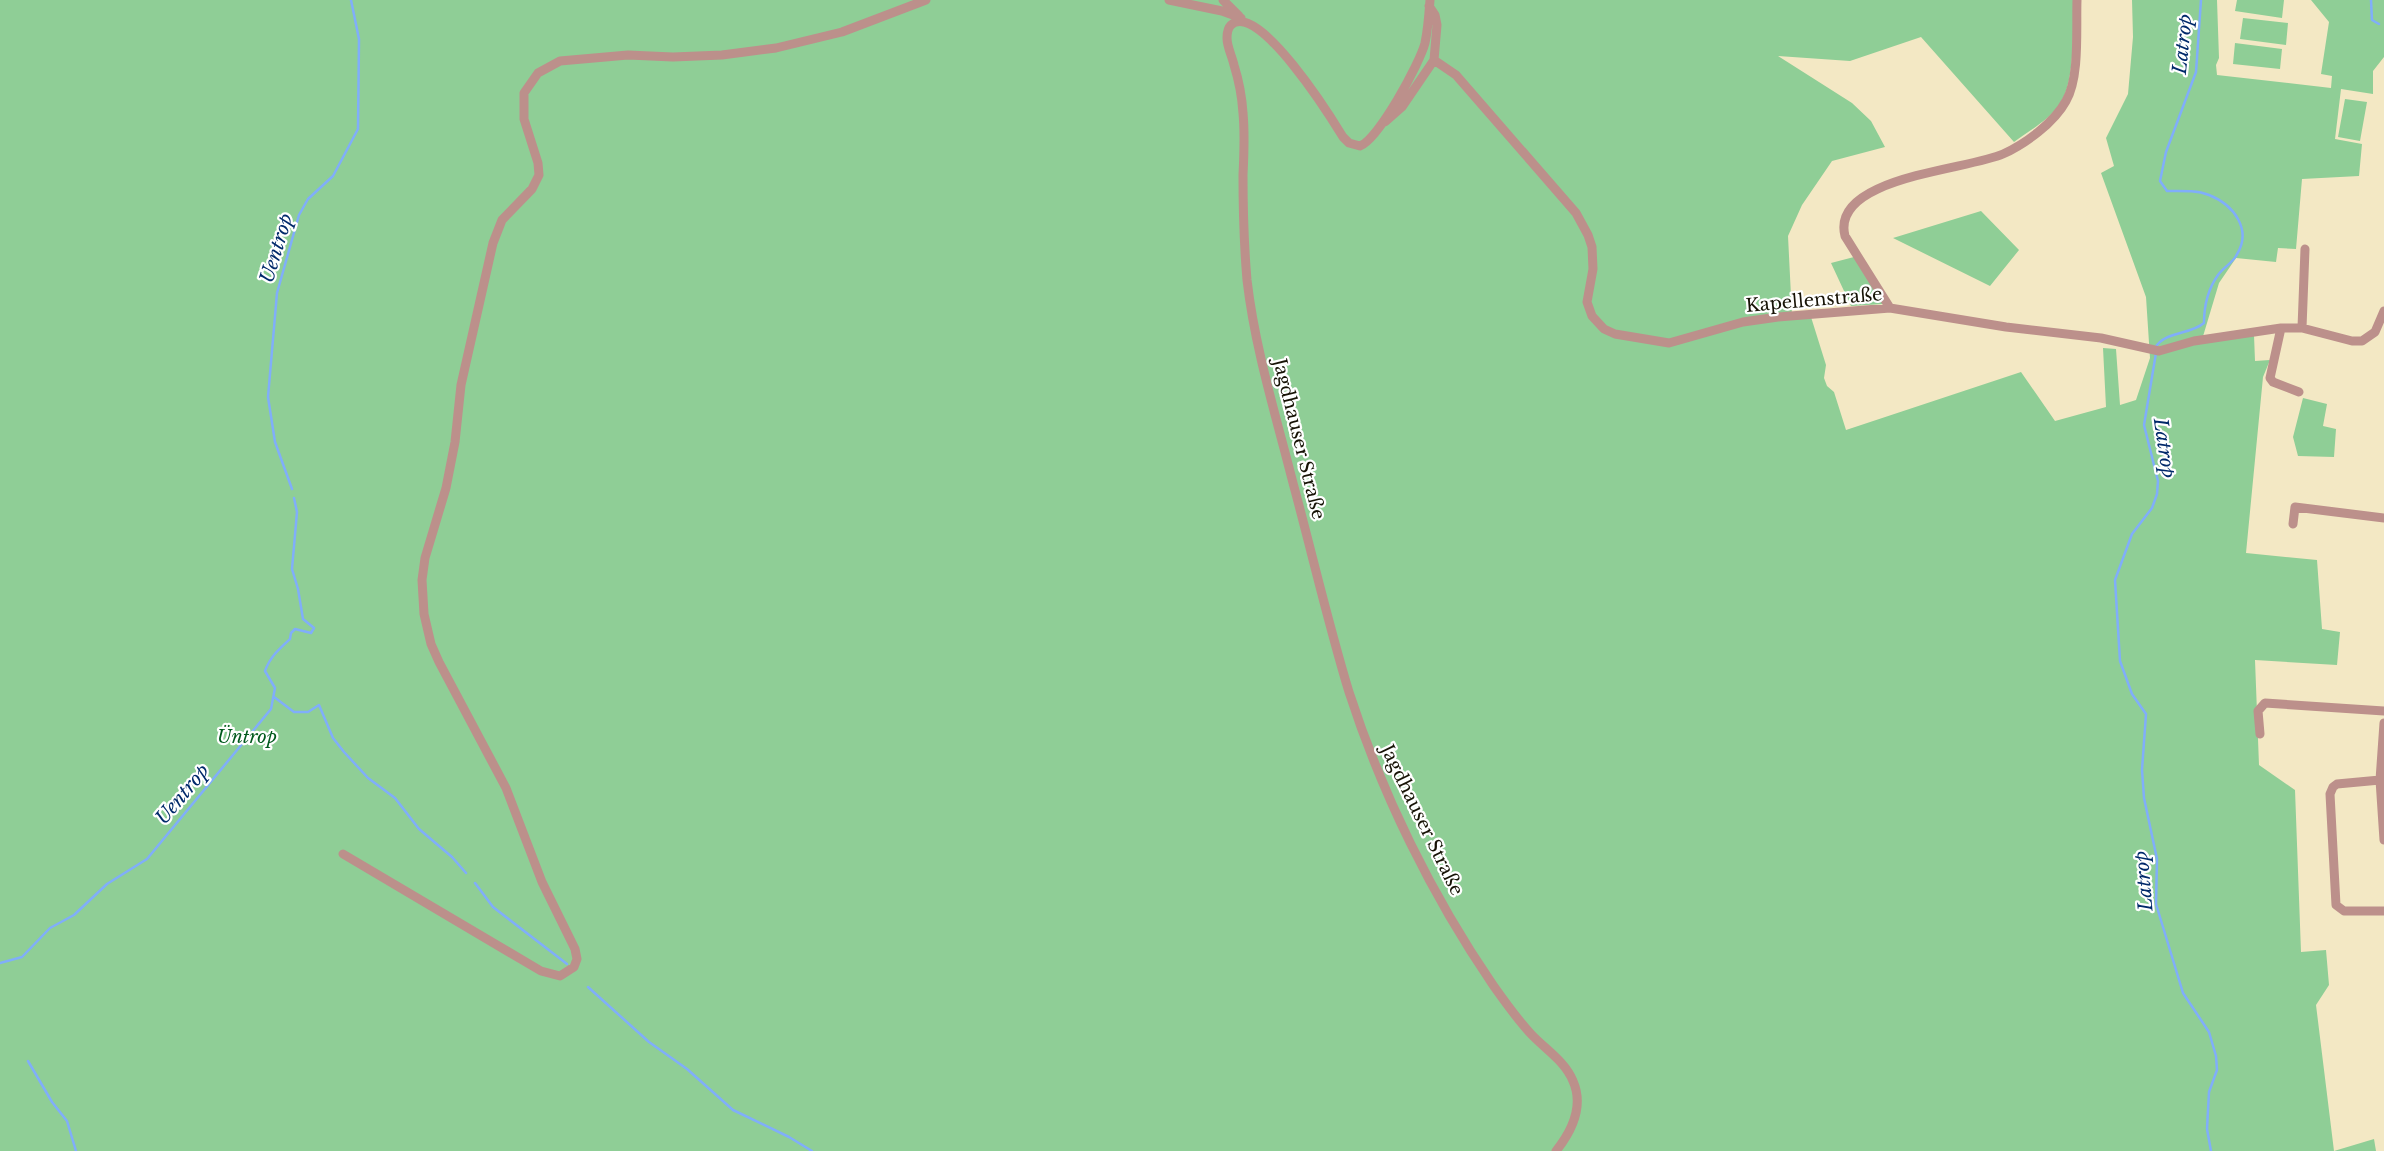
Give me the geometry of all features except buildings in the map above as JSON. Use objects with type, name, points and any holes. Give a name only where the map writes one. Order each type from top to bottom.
[{"type":"street","points":[[343,854],[541,971],[560,976],[574,967],[577,959],[575,949],[542,882],[506,788],[492,759],[474,732],[431,644],[424,614],[425,558],[446,488],[455,442],[461,385],[493,243],[502,220],[532,189],[539,175],[538,163],[522,109],[524,93],[531,80],[551,64],[586,58],[722,55],[776,48],[842,32],[926,0]]},
{"type":"street","points":[[1169,0],[1222,11],[1259,23],[1283,48],[1321,98],[1340,134],[1349,143],[1360,146],[1367,143],[1383,123],[1422,53],[1429,3]]},
{"type":"street","points":[[1223,0],[1241,18]]},
{"type":"street","points":[[1890,308],[1845,236],[1844,224],[1848,211],[1868,193],[1889,184],[1978,163],[2002,155],[2018,146],[2052,119],[2066,102],[2072,87],[2077,0]]},
{"type":"street","points":[[1383,123],[1402,107],[1434,60],[1438,25],[1429,3]]},
{"type":"street","name":"Jagdhauser Straße","points":[[1241,18],[1232,24],[1227,38],[1238,80],[1244,114],[1243,224],[1252,316],[1271,400],[1328,618],[1358,720],[1384,782],[1427,872],[1471,951],[1494,987],[1520,1021],[1572,1078],[1577,1095],[1575,1116],[1568,1134],[1556,1151]]},
{"type":"street","name":"Kapellenstraße","points":[[1434,60],[1456,75],[1576,213],[1588,234],[1592,247],[1593,269],[1588,306],[1595,321],[1609,332],[1673,343],[1743,322],[1778,317],[1890,308],[2006,327],[2101,338],[2147,350],[2159,351],[2194,341],[2281,328],[2302,328],[2352,341],[2362,341],[2376,332],[2384,311]]},
{"type":"street","points":[[2302,328],[2305,249]]},
{"type":"street","points":[[2281,328],[2270,378],[2273,382],[2299,392]]},
{"type":"street","points":[[2293,524],[2295,507],[2384,518]]},
{"type":"street","points":[[2260,734],[2258,710],[2265,703],[2384,711]]},
{"type":"street","points":[[2384,723],[2380,780],[2384,840]]},
{"type":"street","points":[[2380,780],[2338,784],[2331,790],[2331,801],[2336,905],[2344,911],[2384,911]]},
{"type":"green space","name":"Üntrop","points":[[0,0],[2074,0],[2071,67],[2066,92],[2052,114],[2014,142],[1921,37],[1850,61],[1778,56],[1852,103],[1871,121],[1885,147],[1832,161],[1802,205],[1788,236],[1792,316],[1811,317],[1826,365],[1824,378],[1827,386],[1834,392],[1846,430],[2021,372],[2055,421],[2106,407],[2103,348],[2116,349],[2120,405],[2136,400],[2150,358],[2146,297],[2101,173],[2114,166],[2106,138],[2128,94],[2133,37],[2132,0],[2217,0],[2219,58],[2216,65],[2217,75],[2331,88],[2332,76],[2321,74],[2329,22],[2311,0],[2384,0],[2384,57],[2373,71],[2373,94],[2341,89],[2335,139],[2362,144],[2359,176],[2302,179],[2296,249],[2278,248],[2276,262],[2236,258],[2219,283],[2201,343],[2254,335],[2255,361],[2270,360],[2263,377],[2246,553],[2317,560],[2322,629],[2340,632],[2337,665],[2255,660],[2259,765],[2295,790],[2301,952],[2326,950],[2329,985],[2316,1005],[2334,1151],[0,1151]]},
{"type":"green space","points":[[2237,0],[2284,0],[2282,18],[2235,11]]},
{"type":"green space","points":[[2243,18],[2288,23],[2286,45],[2240,39]]},
{"type":"green space","points":[[2235,43],[2282,49],[2280,69],[2233,64]]},
{"type":"green space","points":[[2345,99],[2367,102],[2360,141],[2338,137]]},
{"type":"green space","points":[[1981,211],[2019,250],[1990,286],[1893,238]]},
{"type":"green space","points":[[1854,257],[1883,304],[1851,306],[1831,263]]},
{"type":"green space","points":[[2303,398],[2327,404],[2323,426],[2336,429],[2334,457],[2298,456],[2293,437]]},
{"type":"green space","points":[[2374,1139],[2376,1151],[2334,1151]]},
{"type":"waterway","name":"Uentrop","points":[[292,489],[275,442],[268,397],[277,293],[299,215],[308,199],[333,176],[358,129],[359,39],[351,0]]},
{"type":"waterway","name":"Latrop","points":[[2155,348],[2165,339],[2192,330],[2204,323],[2209,292],[2220,272],[2232,261],[2241,246],[2242,228],[2233,212],[2226,205],[2218,199],[2199,192],[2167,191],[2160,181],[2166,152],[2196,72],[2201,0]]},
{"type":"waterway","points":[[2371,0],[2372,20],[2379,24]]},
{"type":"waterway","name":"Latrop","points":[[2156,353],[2144,425],[2158,481],[2157,494],[2152,508],[2132,534],[2115,580],[2120,661],[2132,694],[2146,714],[2142,770],[2144,798],[2157,859],[2156,904],[2183,993],[2209,1032],[2216,1056],[2217,1070],[2209,1092],[2207,1129],[2211,1151]]},
{"type":"waterway","name":"Uentrop","points":[[0,963],[22,957],[50,928],[74,915],[107,884],[147,859],[271,709],[275,688],[265,671],[269,661],[290,639],[291,633],[295,629],[311,633],[314,628],[303,619],[298,589],[292,569],[297,512],[294,498]]},
{"type":"waterway","points":[[274,697],[294,712],[308,712],[319,705],[333,738],[344,752],[368,778],[395,798],[419,829],[452,857],[466,873]]},
{"type":"waterway","points":[[475,883],[493,907],[567,964]]},
{"type":"waterway","points":[[588,987],[649,1042],[687,1069],[733,1110],[789,1137],[812,1151]]},
{"type":"waterway","points":[[28,1061],[52,1102],[67,1121],[76,1151]]}]
